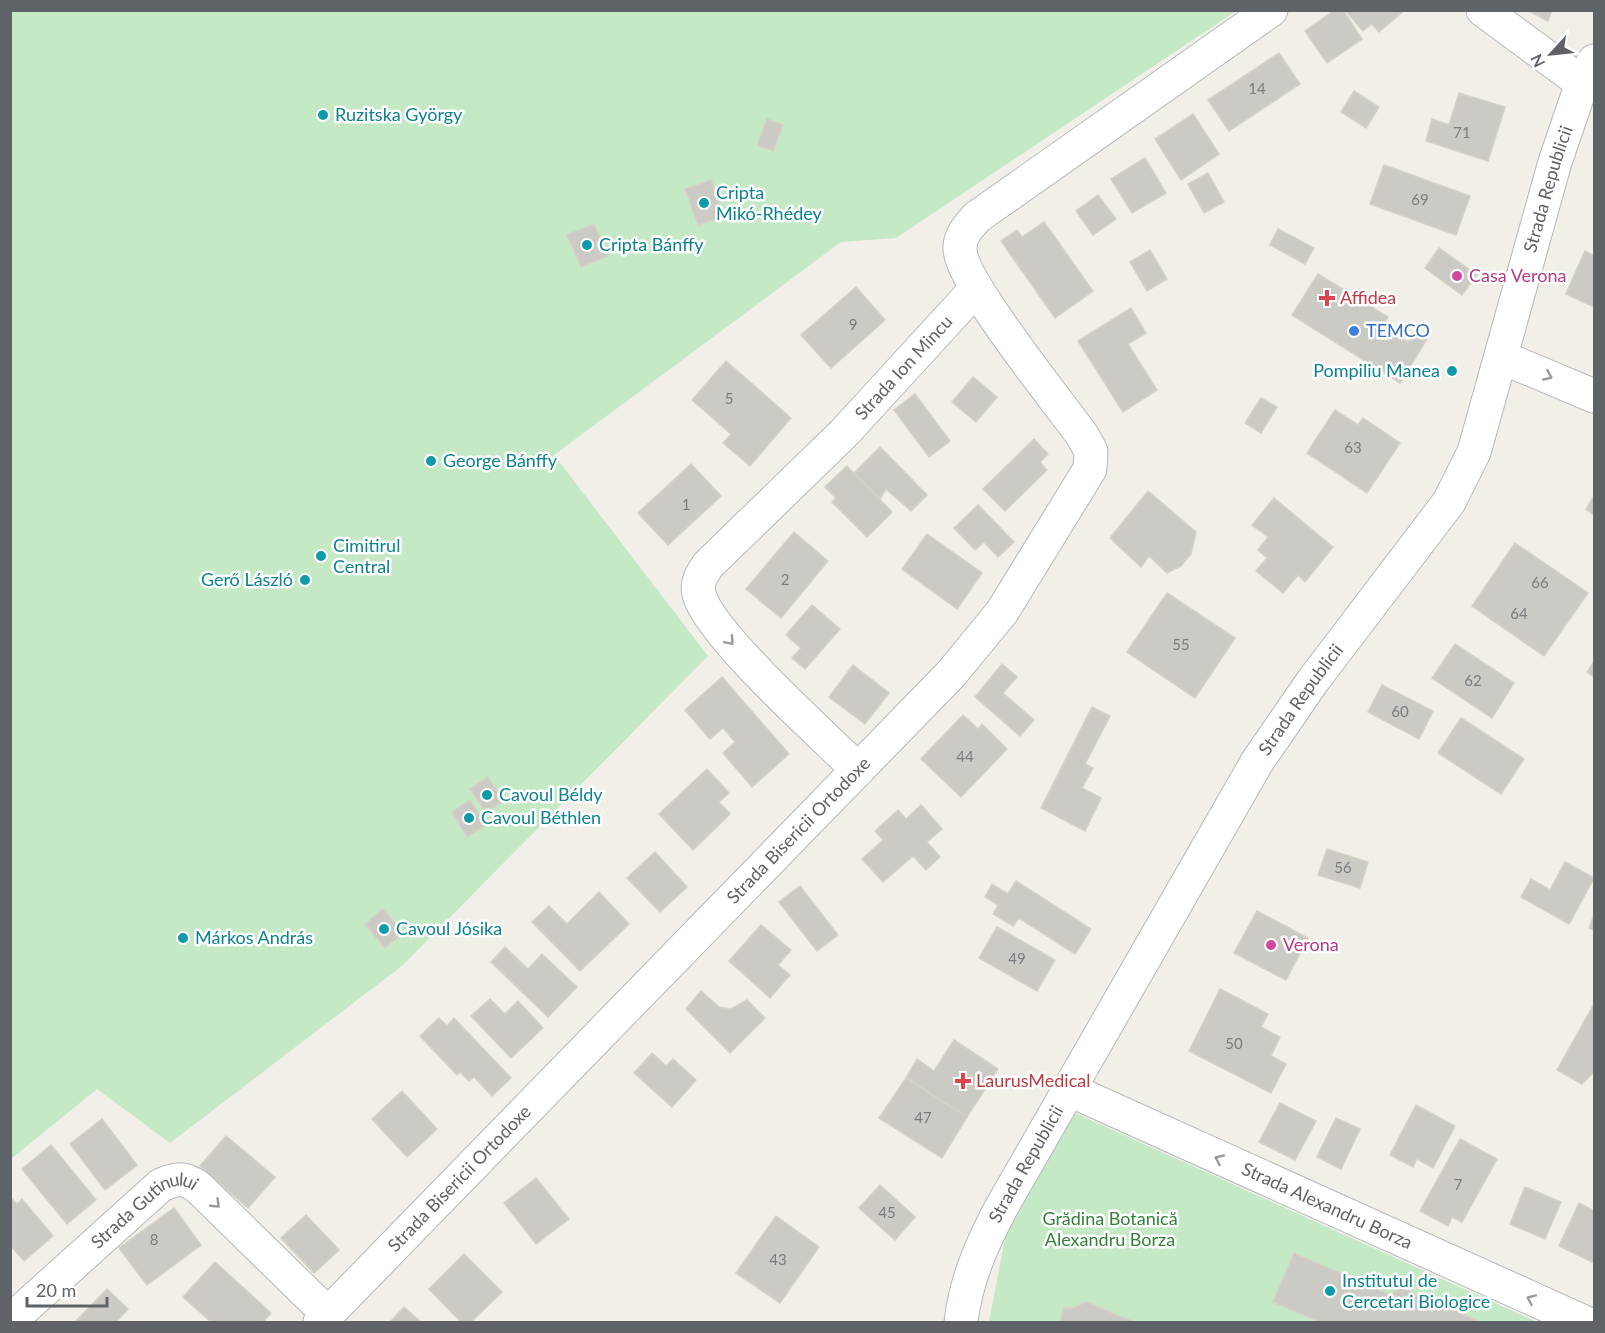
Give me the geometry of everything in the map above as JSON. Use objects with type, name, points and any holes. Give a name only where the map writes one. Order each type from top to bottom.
[{"type":"street","points":[[976,289],[961,257],[960,248],[964,232],[977,217],[1271,10]]},
{"type":"street","points":[[1483,10],[1588,72]]},
{"type":"street","name":"Strada Republicii","points":[[962,1323],[966,1292],[983,1243],[1257,762],[1458,485],[1474,452],[1555,162],[1588,72]]},
{"type":"street","name":"Strada Ion Mincu","points":[[858,770],[737,649],[711,617],[699,592],[699,578],[708,565],[844,434],[976,289]]},
{"type":"street","name":"Strada Bisericii Ortodoxe","points":[[324,1318],[858,770],[977,644],[1002,612],[1075,496],[1092,463],[1091,451],[1082,435],[976,289]]},
{"type":"street","points":[[1501,357],[1594,396]]},
{"type":"street","name":"Strada Alexandru Borza","points":[[1070,1090],[1584,1323]]},
{"type":"street","name":"Strada Gutinului","points":[[10,1321],[161,1185],[177,1178],[189,1181],[199,1188],[324,1318]]},
{"type":"green space","name":"Cimitirul Central","points":[[11,11],[1236,11],[896,238],[841,242],[554,455],[708,656],[403,965],[170,1143],[97,1089],[11,1159]]},
{"type":"green space","name":"Grădina Botanică Alexandru Borza","points":[[1073,1112],[1537,1322],[989,1322],[1008,1222]]},
{"type":"building","points":[[1335,10],[1343,10],[1362,39],[1327,63],[1305,31]]},
{"type":"building","points":[[1345,10],[1405,10],[1379,32],[1372,24],[1363,31]]},
{"type":"building","points":[[1527,10],[1552,10],[1548,21]]},
{"type":"building","points":[[1279,53],[1300,84],[1229,131],[1208,100]]},
{"type":"building","points":[[1354,91],[1379,107],[1366,128],[1341,112]]},
{"type":"building","points":[[1459,93],[1505,107],[1488,161],[1426,141],[1432,119],[1449,125]]},
{"type":"building","points":[[1193,114],[1219,154],[1181,180],[1155,139]]},
{"type":"building","points":[[767,119],[783,125],[773,151],[757,145]]},
{"type":"building","points":[[1145,158],[1166,193],[1132,213],[1111,179]]},
{"type":"building","points":[[1384,165],[1470,196],[1456,235],[1370,204]]},
{"type":"building","points":[[1208,173],[1224,202],[1204,213],[1188,184]]},
{"type":"building","name":"Cripta Mikó-Rhédey","points":[[711,180],[724,216],[698,225],[685,189]]},
{"type":"building","points":[[1098,195],[1116,219],[1093,235],[1076,211]]},
{"type":"building","points":[[1044,222],[1093,291],[1055,318],[1001,241],[1017,230],[1022,237]]},
{"type":"building","name":"Cripta Bánffy","points":[[594,224],[608,256],[581,267],[567,235]]},
{"type":"building","points":[[1278,229],[1314,248],[1305,264],[1270,245]]},
{"type":"building","points":[[1439,248],[1477,275],[1462,295],[1425,268]]},
{"type":"building","points":[[1150,250],[1167,279],[1147,291],[1130,262]]},
{"type":"building","points":[[1585,251],[1594,256],[1594,307],[1566,294]]},
{"type":"building","points":[[1318,274],[1388,317],[1382,326],[1408,342],[1415,331],[1427,339],[1400,383],[1292,315]]},
{"type":"building","points":[[856,287],[885,320],[831,368],[801,335]]},
{"type":"building","points":[[1131,308],[1146,333],[1128,344],[1157,390],[1123,412],[1078,341]]},
{"type":"building","points":[[726,361],[791,418],[750,466],[723,443],[731,434],[692,400]]},
{"type":"building","points":[[973,377],[997,397],[976,422],[952,402]]},
{"type":"building","points":[[915,394],[950,441],[929,457],[894,410]]},
{"type":"building","points":[[1261,398],[1277,407],[1261,433],[1245,423]]},
{"type":"building","points":[[1335,410],[1358,425],[1363,418],[1400,443],[1367,493],[1307,453]]},
{"type":"building","points":[[1034,439],[1048,454],[1040,462],[1047,470],[1005,511],[983,489]]},
{"type":"building","points":[[880,447],[927,495],[911,511],[886,489],[880,499],[854,473]]},
{"type":"building","points":[[691,464],[721,496],[668,545],[638,513]]},
{"type":"building","points":[[847,466],[892,512],[867,537],[832,502],[836,498],[825,487]]},
{"type":"building","points":[[1148,491],[1196,532],[1191,554],[1181,566],[1167,573],[1149,556],[1141,567],[1110,538]]},
{"type":"building","points":[[1594,496],[1594,515],[1586,509]]},
{"type":"building","points":[[1274,498],[1333,547],[1305,582],[1298,575],[1283,593],[1256,571],[1267,558],[1258,550],[1268,537],[1252,525]]},
{"type":"building","points":[[978,505],[1014,542],[998,557],[984,542],[975,550],[954,528]]},
{"type":"building","points":[[794,532],[828,561],[781,618],[746,589]]},
{"type":"building","points":[[927,534],[982,573],[957,609],[902,569]]},
{"type":"building","points":[[1515,543],[1588,593],[1544,656],[1472,606]]},
{"type":"building","points":[[1167,593],[1235,638],[1195,698],[1127,652]]},
{"type":"building","points":[[812,605],[840,629],[805,669],[792,658],[801,648],[786,635]]},
{"type":"building","points":[[1455,644],[1514,683],[1492,718],[1432,678]]},
{"type":"building","points":[[1594,662],[1594,677],[1587,672]]},
{"type":"building","points":[[1002,664],[1017,677],[1003,693],[1034,720],[1020,736],[975,697]]},
{"type":"building","points":[[853,665],[889,693],[865,724],[829,697]]},
{"type":"building","points":[[722,677],[789,754],[752,787],[723,753],[735,742],[723,728],[710,739],[685,710]]},
{"type":"building","points":[[1382,685],[1433,711],[1419,739],[1368,712]]},
{"type":"building","points":[[1092,707],[1110,716],[1085,764],[1093,768],[1082,788],[1101,798],[1085,831],[1041,808]]},
{"type":"building","points":[[963,715],[978,729],[982,724],[1007,749],[961,797],[921,759]]},
{"type":"building","points":[[1461,718],[1524,759],[1501,794],[1438,753]]},
{"type":"building","points":[[707,769],[729,793],[719,802],[730,814],[693,850],[659,814]]},
{"type":"building","name":"Cavoul Béldy","points":[[488,777],[503,801],[486,813],[470,789]]},
{"type":"building","name":"Cavoul Béthlen","points":[[470,800],[486,825],[467,837],[452,812]]},
{"type":"building","points":[[921,805],[942,829],[927,842],[940,857],[926,870],[913,856],[883,882],[862,859],[883,840],[875,831],[898,810],[906,819]]},
{"type":"building","points":[[1327,849],[1368,862],[1360,888],[1318,875]]},
{"type":"building","points":[[655,852],[687,887],[660,912],[627,878]]},
{"type":"building","points":[[1565,862],[1594,878],[1569,924],[1521,897],[1531,879],[1550,890]]},
{"type":"building","points":[[1016,881],[1091,929],[1075,954],[1019,918],[1013,926],[993,914],[998,905],[985,897],[992,884],[1008,894]]},
{"type":"building","points":[[800,886],[838,935],[817,951],[779,902]]},
{"type":"building","points":[[599,892],[629,924],[580,971],[532,922],[549,906],[567,924]]},
{"type":"building","name":"Cavoul Jósika","points":[[383,909],[403,933],[385,948],[365,924]]},
{"type":"building","name":"Verona","points":[[1257,911],[1308,938],[1286,980],[1234,953]]},
{"type":"building","points":[[1594,915],[1594,930],[1589,928]]},
{"type":"building","points":[[761,925],[791,950],[778,965],[790,975],[770,998],[729,961]]},
{"type":"building","points":[[997,927],[1055,960],[1037,991],[979,958]]},
{"type":"building","points":[[505,947],[528,969],[542,954],[577,987],[548,1017],[491,962]]},
{"type":"building","points":[[1220,989],[1268,1014],[1261,1027],[1280,1037],[1271,1056],[1286,1064],[1271,1093],[1189,1051]]},
{"type":"building","points":[[701,991],[719,1007],[731,1009],[747,1000],[765,1018],[730,1053],[686,1009]]},
{"type":"building","points":[[490,999],[505,1014],[518,1001],[543,1028],[511,1058],[471,1016]]},
{"type":"building","points":[[1594,1004],[1594,1072],[1582,1084],[1557,1070]]},
{"type":"building","points":[[439,1018],[447,1026],[454,1018],[511,1078],[492,1096],[474,1077],[469,1081],[460,1072],[457,1075],[420,1036]]},
{"type":"building","points":[[954,1040],[998,1069],[967,1117],[906,1078],[917,1059],[934,1071]]},
{"type":"building","points":[[652,1053],[666,1066],[673,1059],[696,1080],[672,1107],[634,1073]]},
{"type":"building","points":[[906,1078],[967,1117],[942,1158],[879,1118]]},
{"type":"building","points":[[402,1091],[437,1129],[407,1157],[372,1119]]},
{"type":"building","points":[[1280,1103],[1316,1121],[1295,1160],[1259,1142]]},
{"type":"building","points":[[1416,1105],[1455,1126],[1433,1168],[1417,1159],[1413,1167],[1390,1155]]},
{"type":"building","points":[[1336,1118],[1360,1129],[1341,1169],[1317,1157]]},
{"type":"building","points":[[102,1119],[137,1165],[105,1190],[70,1144]]},
{"type":"building","points":[[226,1136],[275,1177],[248,1208],[200,1166]]},
{"type":"building","points":[[1460,1139],[1497,1159],[1462,1222],[1452,1217],[1448,1226],[1420,1211]]},
{"type":"building","points":[[51,1145],[96,1200],[67,1224],[22,1169]]},
{"type":"building","points":[[536,1178],[569,1219],[536,1244],[504,1203]]},
{"type":"building","points":[[880,1185],[915,1217],[895,1240],[859,1208]]},
{"type":"building","points":[[1525,1187],[1561,1202],[1545,1239],[1510,1224]]},
{"type":"building","points":[[10,1197],[17,1204],[22,1199],[53,1236],[24,1261],[10,1245]]},
{"type":"building","points":[[1579,1203],[1594,1211],[1594,1263],[1559,1246]]},
{"type":"building","points":[[174,1208],[201,1245],[147,1285],[119,1248]]},
{"type":"building","points":[[306,1215],[339,1250],[314,1273],[281,1238]]},
{"type":"building","points":[[776,1216],[819,1247],[780,1303],[736,1273]]},
{"type":"building","name":"Institutul de Cercetari Biologice","points":[[1294,1253],[1391,1295],[1400,1287],[1481,1322],[1320,1322],[1273,1302]]},
{"type":"building","points":[[464,1254],[502,1292],[471,1322],[461,1322],[429,1289]]},
{"type":"building","points":[[215,1262],[271,1313],[263,1322],[211,1322],[183,1297]]},
{"type":"building","points":[[107,1289],[128,1309],[116,1322],[75,1322]]},
{"type":"building","points":[[1086,1302],[1134,1322],[1061,1322],[1063,1308],[1073,1308]]},
{"type":"building","points":[[404,1307],[421,1322],[390,1322]]},
{"type":"place","name":"Ruzitska György","points":[[323,115]]},
{"type":"place","name":"Cripta Mikó-Rhédey","points":[[704,203]]},
{"type":"place","name":"Cripta Bánffy","points":[[587,245]]},
{"type":"place","name":"Casa Verona","points":[[1457,276]]},
{"type":"place","name":"Affidea","points":[[1327,298]]},
{"type":"place","name":"TEMCO","points":[[1354,331]]},
{"type":"place","name":"Pompiliu Manea","points":[[1452,371]]},
{"type":"place","name":"George Bánffy","points":[[431,461]]},
{"type":"place","name":"Cimitirul Central","points":[[321,556]]},
{"type":"place","name":"Gerő László","points":[[305,580]]},
{"type":"place","name":"Cavoul Béldy","points":[[487,795]]},
{"type":"place","name":"Cavoul Béthlen","points":[[469,818]]},
{"type":"place","name":"Cavoul Jósika","points":[[384,929]]},
{"type":"place","name":"Márkos András","points":[[183,938]]},
{"type":"place","name":"Verona","points":[[1271,945]]},
{"type":"place","name":"LaurusMedical","points":[[963,1081]]},
{"type":"place","name":"Institutul de Cercetari Biologice","points":[[1330,1291]]}]
